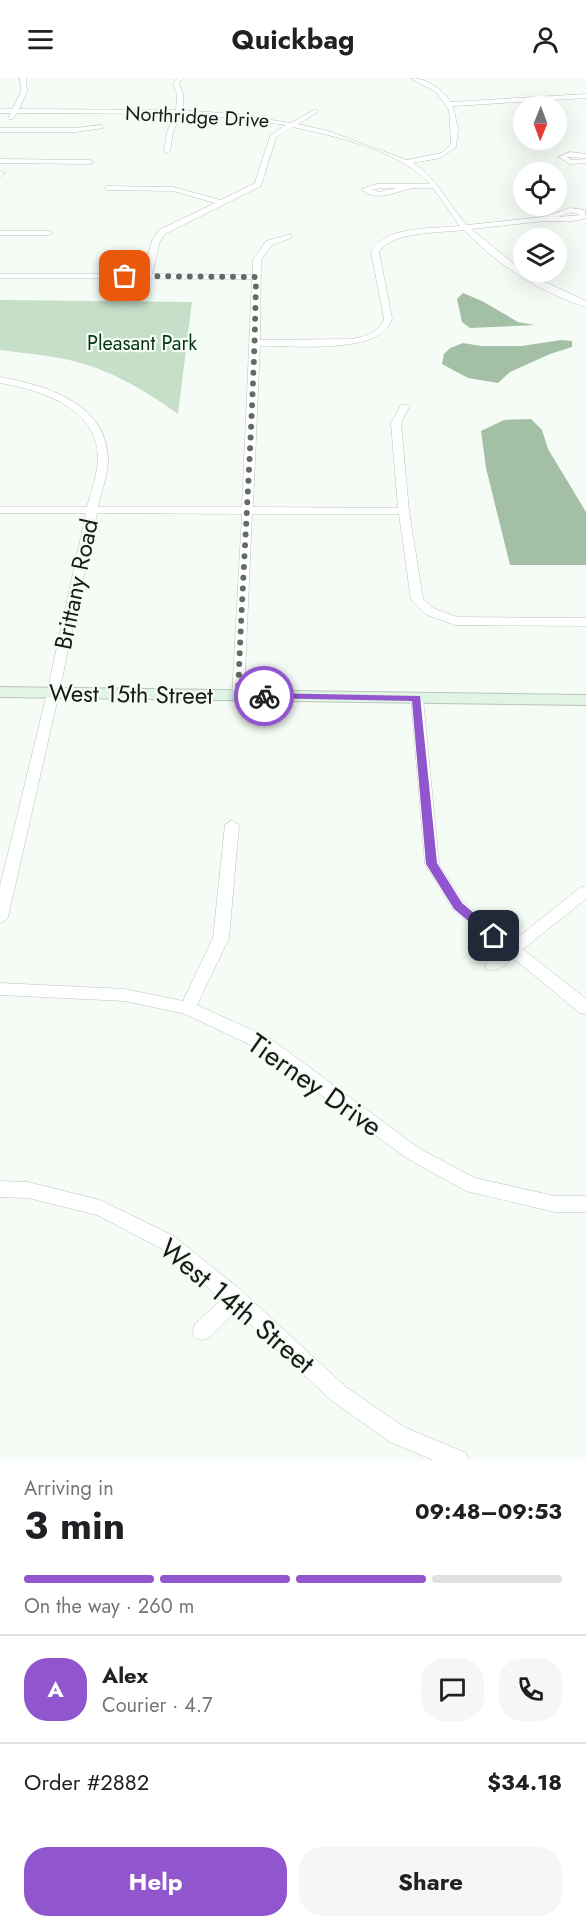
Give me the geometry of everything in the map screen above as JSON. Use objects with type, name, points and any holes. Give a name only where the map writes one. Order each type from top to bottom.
[{"type":"street","points":[[0,130],[16,111],[24,92],[23,78]]},
{"type":"street","points":[[167,151],[168,135],[180,113],[183,99],[176,84],[180,78]]},
{"type":"street","points":[[407,162],[440,155],[453,147],[455,114],[451,104],[436,90],[413,78]]},
{"type":"street","points":[[451,104],[586,96]]},
{"type":"street","name":"Northridge Drive","points":[[0,111],[180,113],[231,116],[291,124],[353,141],[407,162],[425,174],[436,186],[448,207],[489,252],[514,270],[546,287],[586,303]]},
{"type":"street","points":[[147,276],[156,241],[162,232],[258,184],[273,136],[316,111]]},
{"type":"street","points":[[0,130],[76,130],[101,127]]},
{"type":"street","points":[[586,156],[568,154],[562,157],[570,162],[586,161]]},
{"type":"street","points":[[0,174],[0,163],[90,162]]},
{"type":"street","points":[[405,188],[436,186]]},
{"type":"street","points":[[109,188],[173,189],[221,202]]},
{"type":"street","points":[[255,343],[360,340],[373,336],[386,327],[388,318],[375,252],[380,244],[404,235],[544,219]]},
{"type":"street","points":[[0,233],[49,233]]},
{"type":"street","points":[[238,696],[257,261],[269,243],[288,236]]},
{"type":"street","points":[[0,276],[256,277]]},
{"type":"street","name":"Brittany Road","points":[[0,380],[33,387],[63,400],[86,416],[97,430],[103,458],[53,693],[0,917]]},
{"type":"street","points":[[404,407],[396,423],[404,511],[417,600],[429,611],[455,621],[586,622]]},
{"type":"street","points":[[0,510],[404,511]]},
{"type":"street","name":"West 15th Street","points":[[0,692],[586,700]]},
{"type":"street","points":[[417,698],[432,864],[458,906],[586,1008]]},
{"type":"street","points":[[188,1008],[221,938],[232,825]]},
{"type":"street","points":[[493,965],[586,891]]},
{"type":"street","name":"Tierney Drive","points":[[0,989],[125,995],[188,1008],[265,1044],[414,1154],[472,1185],[555,1204],[586,1204]]},
{"type":"street","name":"West 14th Street","points":[[0,1189],[28,1190],[100,1208],[166,1242],[236,1298],[339,1395],[397,1435],[459,1460]]},
{"type":"street","points":[[202,1331],[236,1298]]},
{"type":"green space","name":"Pleasant Park","points":[[0,300],[192,302],[178,414],[140,389],[98,369],[61,358],[0,350]]},
{"type":"shaded area","points":[[463,293],[518,322],[535,325],[470,328],[462,322],[457,299]]},
{"type":"shaded area","points":[[561,340],[572,341],[572,347],[510,372],[498,383],[468,378],[442,364],[444,354],[450,348],[463,343],[481,346],[522,346]]},
{"type":"shaded area","points":[[531,419],[542,430],[548,449],[586,512],[586,565],[510,565],[486,468],[481,431],[504,420]]},
{"type":"way so far","points":[[125,276],[256,277],[255,351],[245,510],[238,696],[264,696]]},
{"type":"route","points":[[264,696],[417,698],[432,864],[458,906],[494,936]]}]
